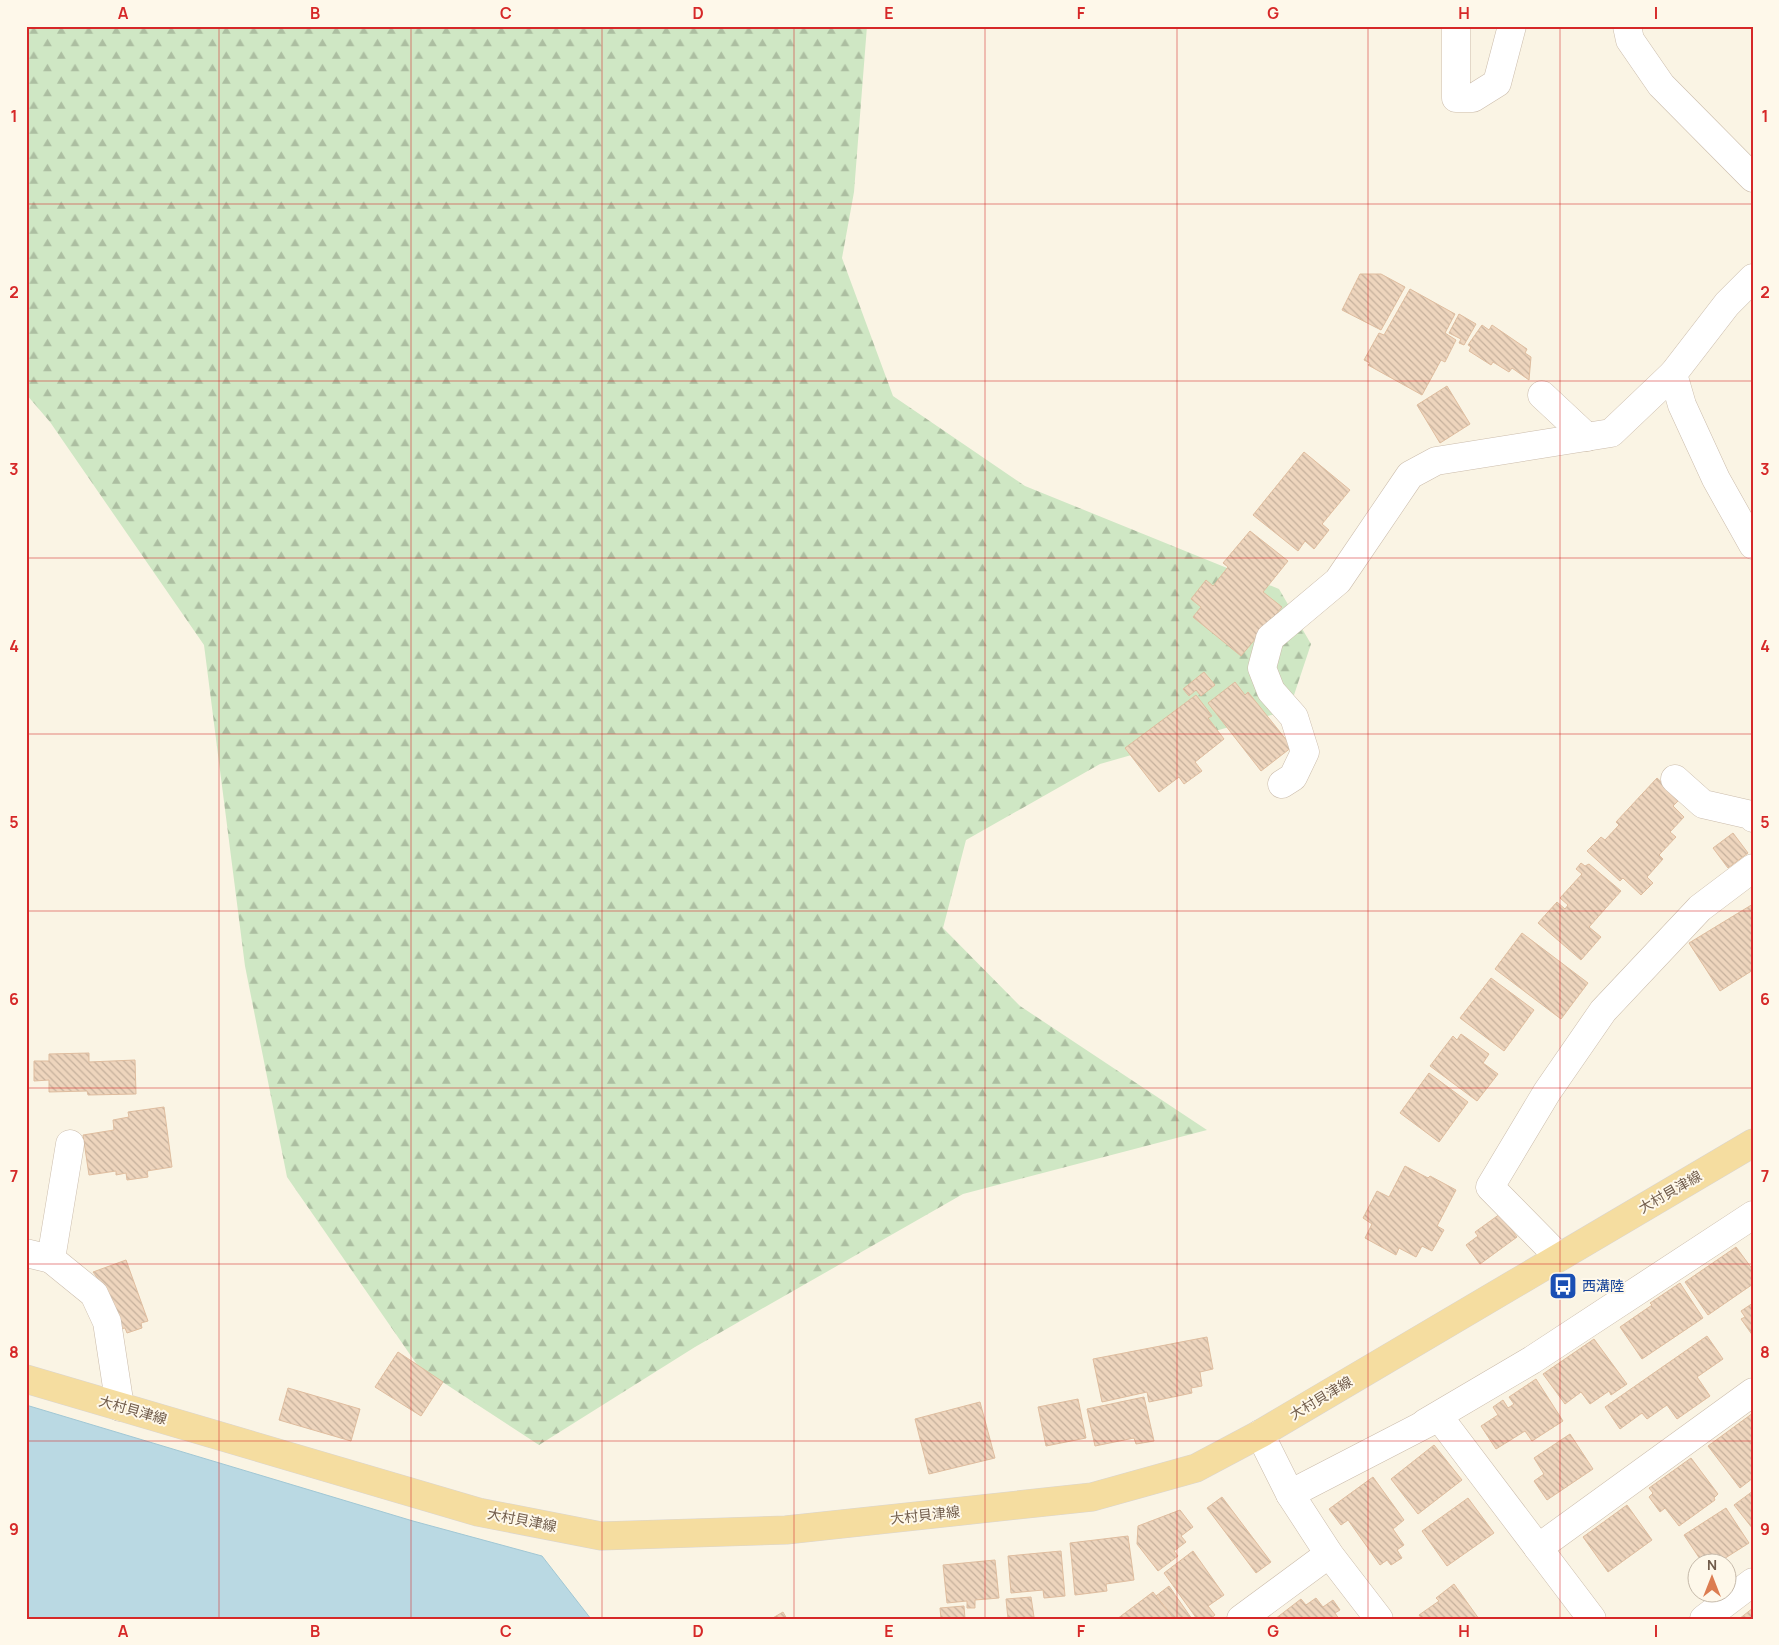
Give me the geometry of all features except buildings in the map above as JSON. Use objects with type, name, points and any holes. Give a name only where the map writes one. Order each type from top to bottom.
[{"type":"main road","name":"大村貝津線","points":[[26,1379],[478,1512],[601,1536],[786,1530],[1092,1496],[1196,1468],[1260,1434],[1753,1143]]},
{"type":"street","points":[[1456,26],[1456,98],[1473,98],[1497,83],[1512,26]]},
{"type":"street","points":[[1627,26],[1630,40],[1661,85],[1753,178]]},
{"type":"street","points":[[1282,784],[1293,777],[1306,752],[1294,717],[1271,691],[1262,668],[1270,638],[1338,581],[1410,475],[1436,461],[1611,433],[1673,374],[1727,304],[1753,278]]},
{"type":"street","points":[[1673,374],[1682,405],[1712,471],[1753,545]]},
{"type":"street","points":[[1542,395],[1587,437]]},
{"type":"street","points":[[1675,779],[1703,804],[1736,810],[1752,815],[1753,818]]},
{"type":"street","points":[[1559,1257],[1490,1187],[1547,1092],[1603,1011],[1700,908],[1753,868]]},
{"type":"street","points":[[70,1144],[39,1256],[94,1294],[107,1322],[120,1407]]},
{"type":"street","points":[[1290,1494],[1425,1423],[1532,1360],[1753,1215]]},
{"type":"street","points":[[1538,1548],[1753,1392]]},
{"type":"street","points":[[1425,1423],[1438,1417],[1592,1619]]},
{"type":"street","points":[[1260,1434],[1290,1494],[1329,1554],[1379,1619]]},
{"type":"street","points":[[1241,1619],[1329,1554]]},
{"type":"street","points":[[1704,1619],[1753,1582]]},
{"type":"green space","points":[[26,26],[867,26],[854,192],[842,258],[893,396],[1025,486],[1279,589],[1311,644],[1289,710],[1100,764],[966,840],[943,928],[1020,1006],[1207,1130],[963,1194],[695,1347],[539,1445],[418,1366],[287,1177],[245,966],[204,645],[50,422],[26,394]]},
{"type":"water","points":[[26,1405],[413,1521],[542,1556],[591,1619],[26,1619]]},
{"type":"place","name":"西溝陸","points":[[1563,1286]]}]
